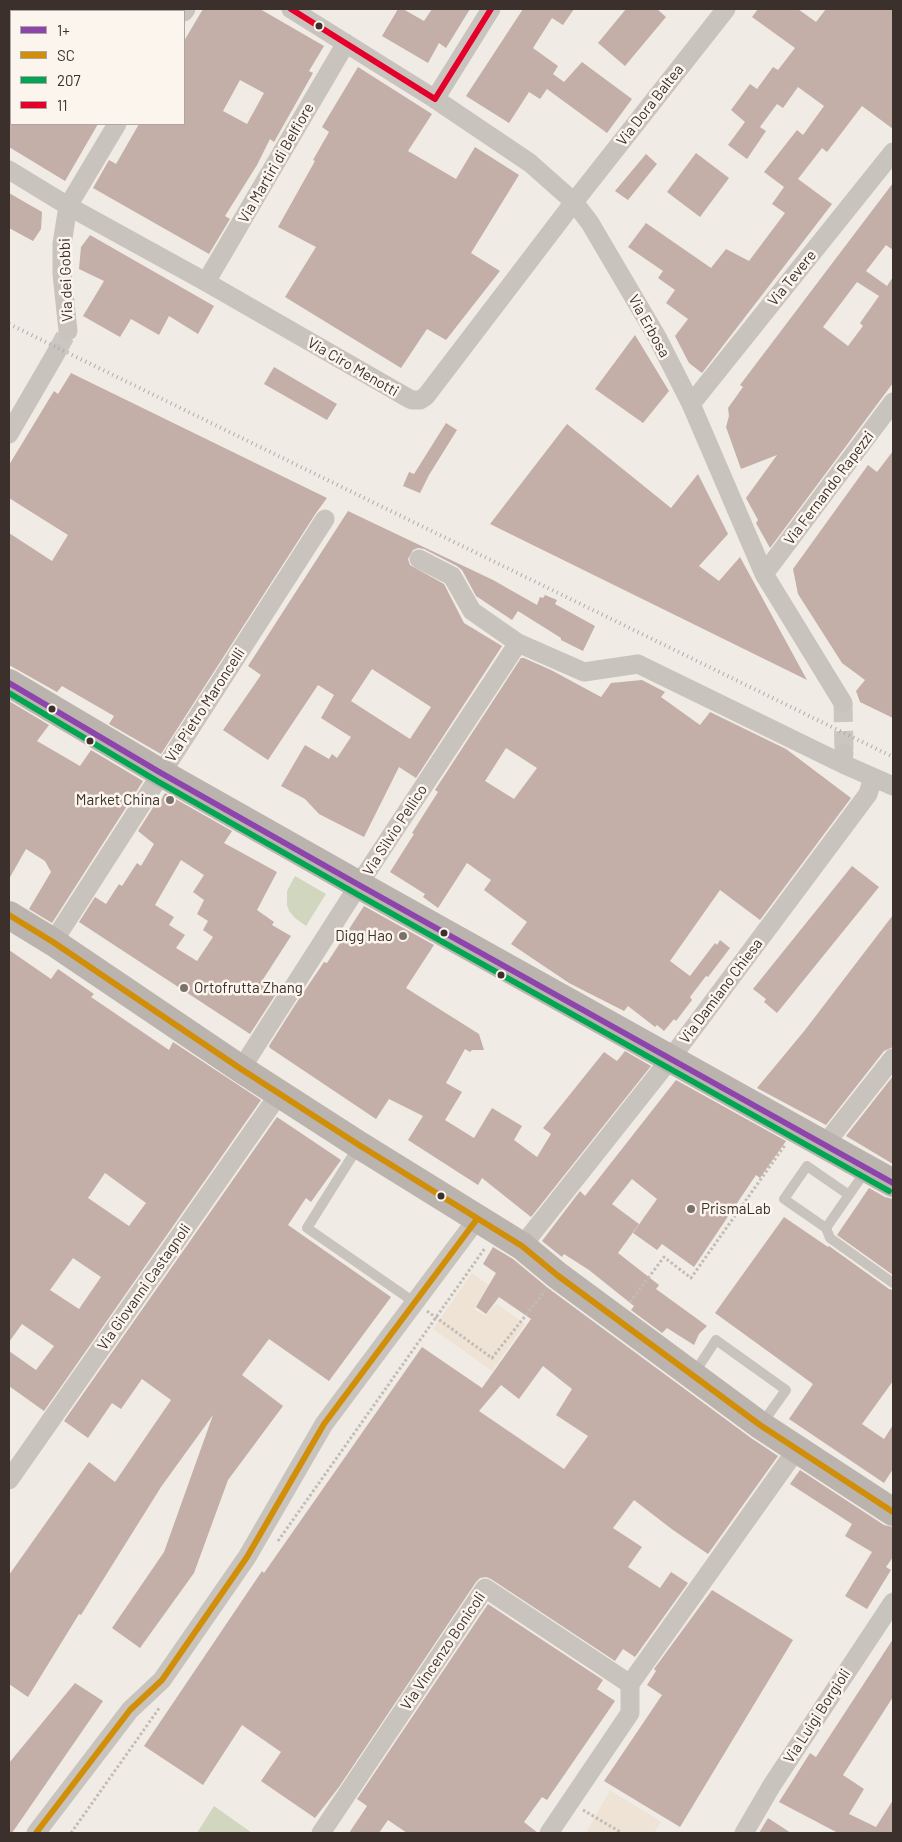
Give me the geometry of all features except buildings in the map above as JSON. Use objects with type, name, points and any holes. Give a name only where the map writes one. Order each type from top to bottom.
[{"type":"street","name":"Via Erbosa","points":[[291,9],[435,98],[530,163],[574,202],[590,223],[657,338],[691,404],[764,574],[843,703]]},
{"type":"street","points":[[435,98],[491,9]]},
{"type":"street","name":"Via Dora Baltea","points":[[574,202],[726,9]]},
{"type":"street","name":"Via Martiri di Belfiore","points":[[206,282],[346,43]]},
{"type":"street","name":"Via dei Gobbi","points":[[68,331],[62,274],[62,244],[68,206],[115,125]]},
{"type":"street","name":"Via Tevere","points":[[691,404],[893,152]]},
{"type":"street","name":"Via Ciro Menotti","points":[[9,170],[68,206],[206,282],[408,398],[420,400],[426,396],[574,202]]},
{"type":"street","points":[[9,434],[56,353]]},
{"type":"street","name":"Via Fernando Rapezzi","points":[[764,574],[893,402]]},
{"type":"street","name":"Via Pietro Maroncelli","points":[[53,942],[325,520]]},
{"type":"street","points":[[418,559],[452,576],[472,611],[518,643],[584,672],[638,664],[844,758],[873,777],[893,786]]},
{"type":"street","name":"Via Silvio Pellico","points":[[241,1069],[359,884],[518,643]]},
{"type":"street","points":[[9,683],[359,884],[893,1183]]},
{"type":"street","name":"Via Damiano Chiesa","points":[[522,1246],[671,1058],[868,794],[873,777]]},
{"type":"street","points":[[9,915],[53,942],[241,1069],[522,1246],[555,1278],[760,1425],[893,1512]]},
{"type":"street","points":[[824,1144],[893,1058]]},
{"type":"street","name":"Via Giovanni Castagnoli","points":[[9,1480],[280,1094]]},
{"type":"street","points":[[36,1833],[130,1710],[162,1680],[247,1557],[324,1424],[477,1219]]},
{"type":"street","points":[[549,1833],[630,1713],[630,1684],[797,1449]]},
{"type":"street","name":"Via Vincenzo Bonicoli","points":[[321,1833],[485,1588],[630,1684]]},
{"type":"street","name":"Via Luigi Borgioli","points":[[744,1833],[772,1785],[893,1602]]},
{"type":"lane","points":[[359,1145],[307,1228],[414,1302]]},
{"type":"lane","points":[[849,1195],[807,1166],[784,1199],[826,1228],[830,1238],[893,1283]]},
{"type":"lane","points":[[826,1228],[867,1168]]},
{"type":"lane","points":[[692,1376],[716,1340],[786,1390],[760,1425]]},
{"type":"path","points":[[624,1309],[664,1257],[691,1278],[797,1128]]},
{"type":"path","points":[[275,1545],[486,1246]]},
{"type":"path","points":[[414,1302],[492,1358],[555,1278]]},
{"type":"path","points":[[71,1833],[166,1700]]},
{"type":"path","points":[[570,1802],[622,1833]]},
{"type":"green space","points":[[295,876],[326,894],[306,926],[295,918],[287,905],[287,891]]},
{"type":"green space","points":[[214,1806],[252,1833],[197,1833]]},
{"type":"shaded area","points":[[472,1273],[490,1286],[474,1309],[487,1317],[486,1314],[497,1304],[525,1324],[492,1371],[433,1329]]},
{"type":"shaded area","points":[[610,1790],[661,1822],[654,1833],[586,1833]]},
{"type":"tunnel","points":[[56,353],[68,331]]},
{"type":"tunnel","points":[[843,703],[844,751]]},
{"type":"railway","points":[[9,324],[893,757]]},
{"type":"transit line","name":"11","points":[[291,9],[435,99],[491,9]]},
{"type":"transit line","name":"1+","points":[[9,683],[161,773],[359,885],[893,1183]]},
{"type":"transit line","name":"207","points":[[9,693],[157,781],[889,1191]]},
{"type":"transit line","name":"SC","points":[[9,915],[53,942],[241,1069],[522,1246],[557,1275],[760,1425],[893,1512]]},
{"type":"transit line","name":"SC","points":[[36,1833],[130,1710],[162,1680],[247,1557],[324,1424],[477,1219]]},
{"type":"place","name":"Market China","points":[[170,800]]},
{"type":"place","name":"Digg Hao","points":[[403,936]]},
{"type":"place","name":"Ortofrutta Zhang","points":[[184,988]]},
{"type":"place","name":"PrismaLab","points":[[691,1209]]}]
